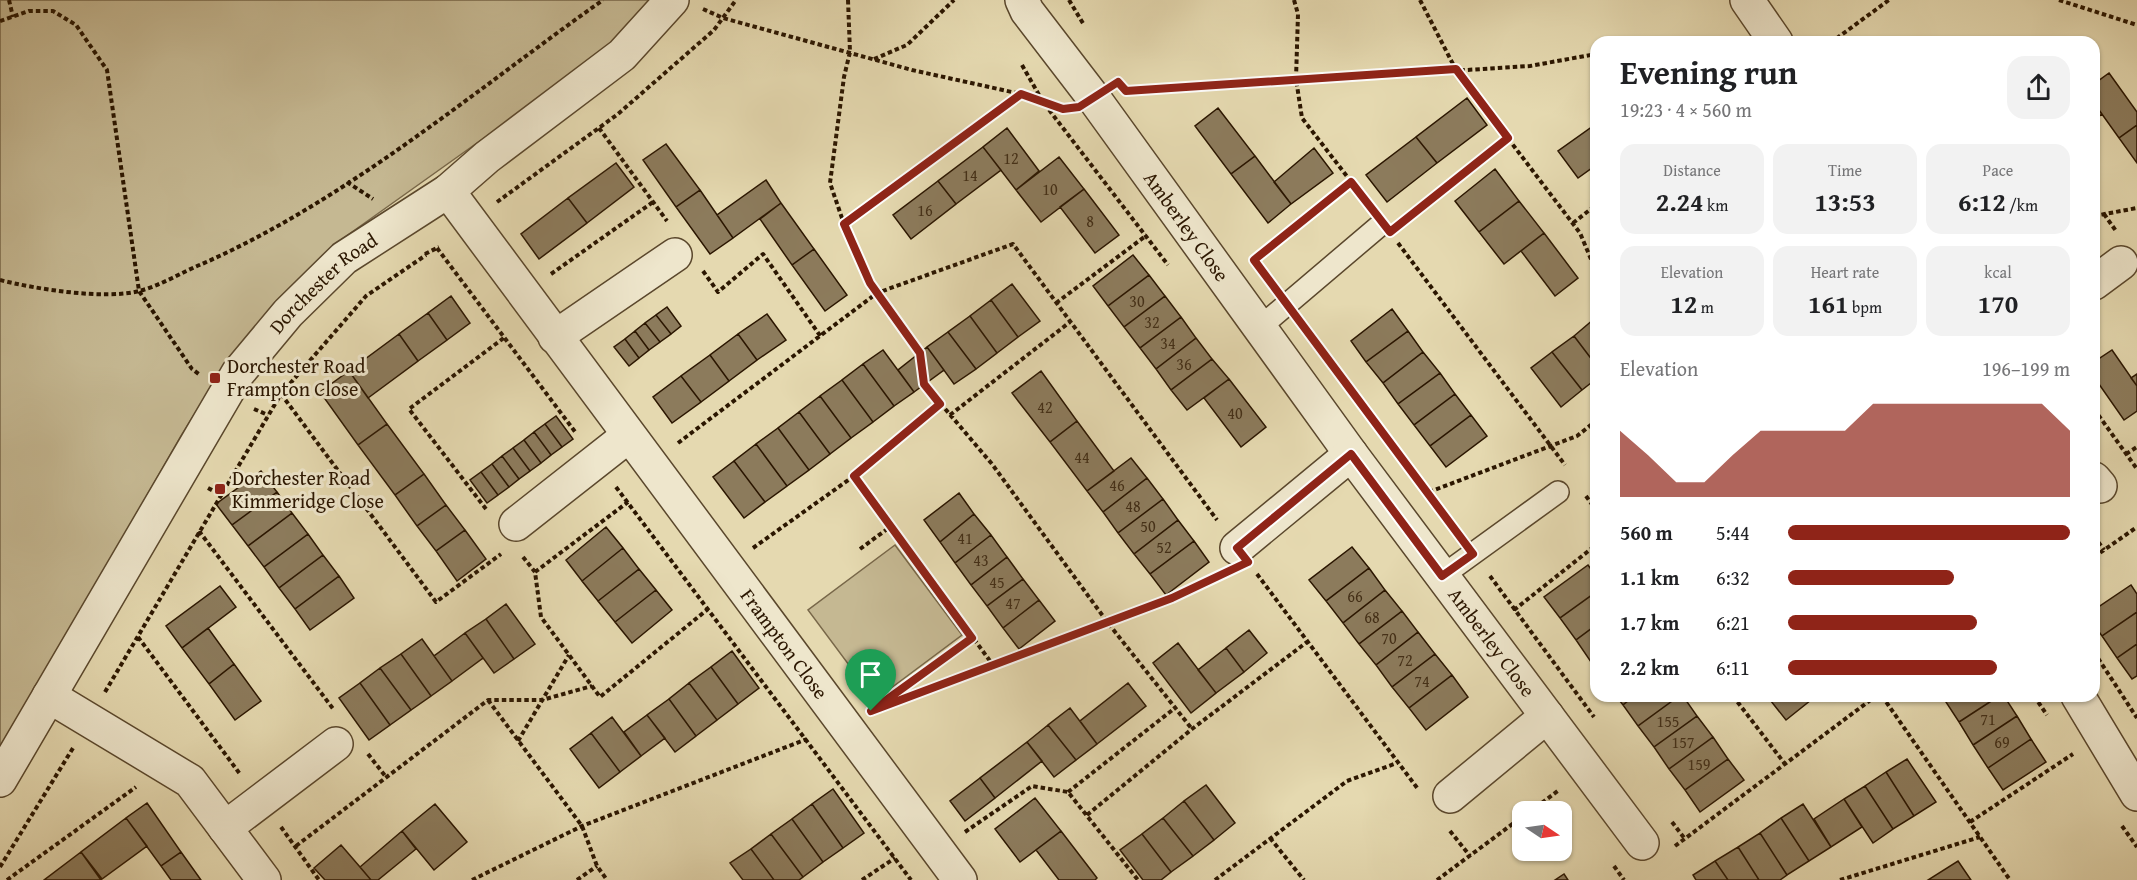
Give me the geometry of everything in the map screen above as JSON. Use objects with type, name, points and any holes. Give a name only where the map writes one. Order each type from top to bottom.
[{"type":"street","name":"Amberley Close","points":[[1022,0],[1027,10],[1093,97],[1351,454],[1547,716],[1654,848]]},
{"type":"street","points":[[1747,0],[1772,36]]},
{"type":"street","name":"Dorchester Road","points":[[0,780],[238,373],[288,312],[344,258],[448,190],[487,157],[622,55],[684,2]]},
{"type":"street","name":"Frampton Close","points":[[448,190],[628,436],[960,880]]},
{"type":"street","points":[[555,337],[675,255]]},
{"type":"street","points":[[2100,279],[2121,263]]},
{"type":"street","points":[[511,538],[628,436]]},
{"type":"street","points":[[1242,555],[1351,454]]},
{"type":"street","points":[[49,696],[190,782],[264,880]]},
{"type":"street","points":[[2082,702],[2137,794]]},
{"type":"street","name":"Amberley Close","points":[[1435,794],[1547,716]]},
{"type":"street","points":[[225,828],[260,801],[350,747]]},
{"type":"lane","points":[[1259,328],[1389,226]]},
{"type":"lane","points":[[1442,576],[1558,492]]},
{"type":"path","points":[[9,0],[13,17]]},
{"type":"path","points":[[0,280],[82,293],[139,291],[229,252],[301,212],[393,151],[603,0]]},
{"type":"path","points":[[473,225],[496,203],[618,114],[714,30],[736,0]]},
{"type":"path","points":[[848,0],[850,52],[844,77],[830,183],[844,224],[877,293],[920,353],[924,384],[992,464],[1108,623],[1192,729]]},
{"type":"path","points":[[874,59],[907,45],[954,0]]},
{"type":"path","points":[[1294,0],[1298,14],[1296,78],[1302,118],[1371,207]]},
{"type":"path","points":[[1420,0],[1456,69],[1573,223],[1590,258]]},
{"type":"path","points":[[1840,36],[1889,0]]},
{"type":"path","points":[[2059,0],[2137,25]]},
{"type":"path","points":[[684,2],[723,18],[874,59],[1021,94],[1063,109],[1079,107],[1093,97]]},
{"type":"path","points":[[0,21],[29,10],[53,10],[76,25],[107,70],[139,291],[192,369],[226,396]]},
{"type":"path","points":[[1133,100],[1126,91],[1156,91],[1296,78],[1530,66],[1590,55]]},
{"type":"path","points":[[844,224],[1021,94]]},
{"type":"path","points":[[1389,226],[1508,138]]},
{"type":"path","points":[[1254,260],[1351,182]]},
{"type":"path","points":[[548,276],[653,202]]},
{"type":"path","points":[[2100,215],[2137,208]]},
{"type":"path","points":[[1573,223],[1590,210]]},
{"type":"path","points":[[1056,303],[1147,235]]},
{"type":"path","points":[[1396,240],[1570,473]]},
{"type":"path","points":[[675,445],[877,293],[1013,244],[1397,763],[1435,794]]},
{"type":"path","points":[[437,248],[911,880]]},
{"type":"path","points":[[1247,251],[1429,492],[1599,724]]},
{"type":"path","points":[[0,867],[281,394],[366,296],[426,255]]},
{"type":"path","points":[[950,415],[1070,321]]},
{"type":"path","points":[[281,394],[436,602],[511,538]]},
{"type":"path","points":[[752,549],[854,476],[940,404]]},
{"type":"path","points":[[2100,417],[2137,469]]},
{"type":"path","points":[[1395,512],[1429,492],[1577,436],[1590,425]]},
{"type":"path","points":[[2126,454],[2137,447]]},
{"type":"path","points":[[854,476],[993,665]]},
{"type":"path","points":[[1583,492],[1590,502]]},
{"type":"path","points":[[535,572],[628,502]]},
{"type":"path","points":[[860,549],[890,527]]},
{"type":"path","points":[[2100,553],[2137,527]]},
{"type":"path","points":[[199,531],[335,711]]},
{"type":"path","points":[[2100,544],[2104,550]]},
{"type":"path","points":[[1514,610],[1590,550]]},
{"type":"path","points":[[972,638],[871,711],[1172,598],[1242,555]]},
{"type":"path","points":[[138,637],[320,880]]},
{"type":"path","points":[[1087,815],[1192,729],[1307,642]]},
{"type":"path","points":[[518,741],[569,655]]},
{"type":"path","points":[[2100,661],[2137,718]]},
{"type":"path","points":[[296,846],[488,700],[542,700],[592,686]]},
{"type":"path","points":[[488,700],[582,826],[597,866],[607,880]]},
{"type":"path","points":[[1738,702],[1785,764]]},
{"type":"path","points":[[1654,848],[1684,839],[1868,702]]},
{"type":"path","points":[[1886,702],[2010,880]]},
{"type":"path","points":[[1068,792],[1175,708]]},
{"type":"path","points":[[475,879],[582,826],[807,739]]},
{"type":"path","points":[[350,747],[386,777]]},
{"type":"path","points":[[1970,822],[2073,754]]},
{"type":"path","points":[[1215,880],[1347,781],[1397,763]]},
{"type":"path","points":[[7,880],[137,786]]},
{"type":"path","points":[[964,833],[1032,786],[1068,792],[1138,880]]},
{"type":"path","points":[[1544,801],[1559,790]]},
{"type":"path","points":[[1670,820],[1684,839]]},
{"type":"path","points":[[1437,880],[1512,824]]},
{"type":"path","points":[[1448,828],[1470,856]]},
{"type":"path","points":[[1840,880],[1980,837]]},
{"type":"path","points":[[1270,838],[1304,880]]},
{"type":"path","points":[[862,880],[895,858]]},
{"type":"path","points":[[577,880],[597,866]]},
{"type":"shaded area","points":[[0,0],[654,0],[630,29],[505,123],[338,242],[278,300],[228,360],[181,436],[0,752]]},
{"type":"shaded area","points":[[895,545],[962,635],[875,700],[808,610]]},
{"type":"building","points":[[2109,73],[2137,112],[2137,125],[2119,138],[2100,111],[2100,80]]},
{"type":"building","points":[[1467,98],[1487,125],[1437,163],[1416,137]]},
{"type":"building","points":[[1218,108],[1255,156],[1231,174],[1195,126]]},
{"type":"building","points":[[2137,125],[2137,163],[2119,138]]},
{"type":"building","points":[[1007,128],[1039,171],[1016,190],[983,147]]},
{"type":"building","points":[[1590,128],[1590,169],[1578,178],[1558,151]]},
{"type":"building","points":[[1416,137],[1437,163],[1387,202],[1366,175]]},
{"type":"building","points":[[666,144],[700,190],[676,207],[643,160]]},
{"type":"building","points":[[983,147],[1001,170],[956,204],[938,181]]},
{"type":"building","points":[[1314,148],[1333,173],[1291,204],[1274,182]]},
{"type":"building","points":[[1255,156],[1291,204],[1268,223],[1231,174]]},
{"type":"building","points":[[1059,157],[1084,189],[1041,222],[1016,190]]},
{"type":"building","points":[[616,163],[634,187],[587,223],[568,198]]},
{"type":"building","points":[[1495,169],[1519,201],[1479,232],[1455,201]]},
{"type":"building","points":[[766,180],[781,203],[733,238],[717,215]]},
{"type":"building","points":[[938,181],[956,204],[911,239],[893,215]]},
{"type":"building","points":[[1084,189],[1119,235],[1095,253],[1060,207]]},
{"type":"building","points":[[700,190],[733,238],[710,254],[676,207]]},
{"type":"building","points":[[568,198],[587,223],[539,259],[521,234]]},
{"type":"building","points":[[1519,201],[1544,233],[1504,264],[1479,232]]},
{"type":"building","points":[[781,203],[814,249],[792,265],[760,219]]},
{"type":"building","points":[[1544,233],[1578,278],[1555,296],[1521,251]]},
{"type":"building","points":[[814,249],[847,295],[825,311],[792,265]]},
{"type":"building","points":[[1133,255],[1149,275],[1108,306],[1093,286]]},
{"type":"building","points":[[1149,275],[1165,296],[1124,327],[1108,306]]},
{"type":"building","points":[[1012,284],[1040,321],[1018,337],[991,300]]},
{"type":"building","points":[[451,296],[470,323],[447,340],[428,313]]},
{"type":"building","points":[[1165,296],[1181,317],[1140,348],[1124,327]]},
{"type":"building","points":[[991,300],[1018,337],[997,353],[970,316]]},
{"type":"building","points":[[667,307],[681,326],[671,334],[656,315]]},
{"type":"building","points":[[1392,309],[1408,331],[1366,362],[1351,341]]},
{"type":"building","points":[[428,313],[447,340],[418,361],[399,334]]},
{"type":"building","points":[[767,314],[786,340],[757,360],[738,334]]},
{"type":"building","points":[[656,315],[671,334],[660,342],[645,323]]},
{"type":"building","points":[[970,316],[997,353],[976,369],[948,332]]},
{"type":"building","points":[[1181,317],[1196,338],[1156,369],[1140,348]]},
{"type":"building","points":[[1590,322],[1590,357],[1574,336]]},
{"type":"building","points":[[645,323],[660,342],[649,350],[635,331]]},
{"type":"building","points":[[635,331],[649,350],[639,358],[625,339]]},
{"type":"building","points":[[1408,331],[1423,352],[1383,383],[1366,362]]},
{"type":"building","points":[[948,332],[976,369],[954,384],[927,347]]},
{"type":"building","points":[[399,334],[418,361],[368,398],[349,371]]},
{"type":"building","points":[[738,334],[757,360],[729,381],[710,355]]},
{"type":"building","points":[[1574,336],[1590,357],[1590,384],[1582,390],[1552,352]]},
{"type":"building","points":[[1196,338],[1212,359],[1171,390],[1156,369]]},
{"type":"building","points":[[625,339],[639,358],[629,366],[614,347]]},
{"type":"building","points":[[927,347],[944,370],[914,392],[898,370]]},
{"type":"building","points":[[883,350],[914,392],[894,406],[863,364]]},
{"type":"building","points":[[2112,350],[2137,386],[2137,411],[2124,420],[2100,386],[2100,358]]},
{"type":"building","points":[[1423,352],[1440,373],[1398,404],[1383,383]]},
{"type":"building","points":[[1552,352],[1582,390],[1561,407],[1531,368]]},
{"type":"building","points":[[710,355],[729,381],[701,402],[681,376]]},
{"type":"building","points":[[1212,359],[1229,379],[1187,410],[1171,390]]},
{"type":"building","points":[[863,364],[894,406],[873,422],[842,380]]},
{"type":"building","points":[[349,371],[387,424],[358,445],[320,392]]},
{"type":"building","points":[[1041,371],[1077,421],[1050,442],[1012,393]]},
{"type":"building","points":[[1440,373],[1455,394],[1414,425],[1398,404]]},
{"type":"building","points":[[2137,374],[2137,386],[2131,378]]},
{"type":"building","points":[[681,376],[701,402],[672,423],[653,397]]},
{"type":"building","points":[[1229,379],[1266,427],[1241,447],[1204,398]]},
{"type":"building","points":[[842,380],[873,422],[851,438],[820,396]]},
{"type":"building","points":[[1455,394],[1471,415],[1430,446],[1414,425]]},
{"type":"building","points":[[820,396],[851,438],[830,454],[799,412]]},
{"type":"building","points":[[799,412],[830,454],[809,470],[778,428]]},
{"type":"building","points":[[1471,415],[1487,436],[1446,467],[1430,446]]},
{"type":"building","points":[[556,416],[573,439],[562,447],[545,424]]},
{"type":"building","points":[[1077,421],[1114,471],[1087,491],[1050,442]]},
{"type":"building","points":[[387,424],[424,474],[395,495],[358,445]]},
{"type":"building","points":[[545,424],[562,447],[551,455],[534,432]]},
{"type":"building","points":[[778,428],[809,470],[787,486],[756,444]]},
{"type":"building","points":[[534,432],[551,455],[541,463],[524,440]]},
{"type":"building","points":[[524,440],[541,463],[530,471],[513,448]]},
{"type":"building","points":[[756,444],[787,486],[765,502],[734,461]]},
{"type":"building","points":[[513,448],[530,471],[519,479],[502,456]]},
{"type":"building","points":[[502,456],[519,479],[509,487],[492,464]]},
{"type":"building","points":[[1131,458],[1147,478],[1103,512],[1087,491]]},
{"type":"building","points":[[734,461],[765,502],[744,518],[713,477]]},
{"type":"building","points":[[492,464],[509,487],[498,495],[481,472]]},
{"type":"building","points":[[261,471],[277,492],[232,525],[216,504]]},
{"type":"building","points":[[481,472],[498,495],[487,503],[470,480]]},
{"type":"building","points":[[424,474],[446,505],[417,526],[395,495]]},
{"type":"building","points":[[1147,478],[1163,499],[1118,533],[1103,512]]},
{"type":"building","points":[[277,492],[292,513],[248,546],[232,525]]},
{"type":"building","points":[[959,493],[974,514],[940,542],[924,520]]},
{"type":"building","points":[[1163,499],[1178,520],[1134,554],[1118,533]]},
{"type":"building","points":[[446,505],[465,530],[436,551],[417,526]]},
{"type":"building","points":[[292,513],[308,534],[264,567],[248,546]]},
{"type":"building","points":[[974,514],[991,535],[955,563],[940,542]]},
{"type":"building","points":[[1178,520],[1194,541],[1150,574],[1134,554]]},
{"type":"building","points":[[606,527],[623,548],[582,581],[566,560]]},
{"type":"building","points":[[465,530],[486,559],[457,581],[436,551]]},
{"type":"building","points":[[308,534],[323,555],[279,588],[264,567]]},
{"type":"building","points":[[991,535],[1007,557],[971,585],[955,563]]},
{"type":"building","points":[[1194,541],[1209,562],[1166,595],[1150,574]]},
{"type":"building","points":[[1352,547],[1369,568],[1326,601],[1309,580]]},
{"type":"building","points":[[623,548],[639,569],[598,601],[582,581]]},
{"type":"building","points":[[323,555],[339,576],[295,609],[279,588]]},
{"type":"building","points":[[1007,557],[1023,579],[987,606],[971,585]]},
{"type":"building","points":[[1588,565],[1590,568],[1590,596],[1560,618],[1544,597]]},
{"type":"building","points":[[1369,568],[1385,590],[1343,623],[1326,601]]},
{"type":"building","points":[[639,569],[656,590],[615,622],[598,601]]},
{"type":"building","points":[[339,576],[354,598],[310,630],[295,609]]},
{"type":"building","points":[[1023,579],[1039,600],[1003,628],[987,606]]},
{"type":"building","points":[[2131,585],[2137,594],[2137,612],[2102,636],[2100,633],[2100,606]]},
{"type":"building","points":[[220,586],[236,607],[182,648],[166,626]]},
{"type":"building","points":[[656,590],[672,610],[632,643],[615,622]]},
{"type":"building","points":[[1385,590],[1402,611],[1359,644],[1343,623]]},
{"type":"building","points":[[1590,596],[1590,630],[1576,640],[1560,618]]},
{"type":"building","points":[[1039,600],[1055,621],[1019,649],[1003,628]]},
{"type":"building","points":[[506,604],[535,644],[514,659],[486,619]]},
{"type":"building","points":[[1402,611],[1418,632],[1376,665],[1359,644]]},
{"type":"building","points":[[2137,612],[2137,644],[2117,658],[2102,636]]},
{"type":"building","points":[[486,619],[514,659],[494,673],[465,633]]},
{"type":"building","points":[[208,628],[234,664],[209,684],[182,648]]},
{"type":"building","points":[[1249,630],[1267,653],[1244,672],[1226,648]]},
{"type":"building","points":[[1590,630],[1590,661],[1576,640]]},
{"type":"building","points":[[1418,632],[1435,654],[1392,687],[1376,665]]},
{"type":"building","points":[[465,633],[483,658],[452,681],[434,656]]},
{"type":"building","points":[[422,639],[452,681],[431,696],[401,654]]},
{"type":"building","points":[[1178,643],[1216,693],[1191,713],[1153,663]]},
{"type":"building","points":[[2137,644],[2137,676],[2132,679],[2117,658]]},
{"type":"building","points":[[1226,648],[1244,672],[1216,693],[1198,670]]},
{"type":"building","points":[[732,651],[759,688],[738,704],[711,667]]},
{"type":"building","points":[[401,654],[431,696],[411,710],[380,668]]},
{"type":"building","points":[[1435,654],[1452,675],[1409,708],[1392,687]]},
{"type":"building","points":[[234,664],[261,701],[235,720],[209,684]]},
{"type":"building","points":[[711,667],[738,704],[717,720],[689,683]]},
{"type":"building","points":[[380,668],[411,710],[390,725],[360,683]]},
{"type":"building","points":[[1452,675],[1468,697],[1426,730],[1409,708]]},
{"type":"building","points":[[360,683],[390,725],[369,740],[339,698]]},
{"type":"building","points":[[689,683],[717,720],[696,736],[669,699]]},
{"type":"building","points":[[1128,683],[1146,706],[1097,744],[1080,721]]},
{"type":"building","points":[[669,699],[696,736],[675,752],[647,715]]},
{"type":"building","points":[[1627,702],[1671,702],[1638,726],[1623,705]]},
{"type":"building","points":[[1671,702],[1687,702],[1697,716],[1654,747],[1638,726]]},
{"type":"building","points":[[1772,702],[1808,702],[1786,720]]},
{"type":"building","points":[[1946,702],[1990,702],[1959,722]]},
{"type":"building","points":[[1990,702],[2008,702],[2017,716],[1973,745],[1959,722]]},
{"type":"building","points":[[1070,708],[1097,744],[1076,760],[1048,725]]},
{"type":"building","points":[[647,715],[665,738],[641,756],[624,732]]},
{"type":"building","points":[[1697,716],[1713,737],[1669,769],[1654,747]]},
{"type":"building","points":[[2017,716],[2031,739],[1988,768],[1973,745]]},
{"type":"building","points":[[612,717],[641,756],[620,772],[591,733]]},
{"type":"building","points":[[1048,725],[1076,760],[1054,777],[1027,742]]},
{"type":"building","points":[[591,733],[620,772],[599,788],[570,749]]},
{"type":"building","points":[[1713,737],[1728,759],[1685,790],[1669,769]]},
{"type":"building","points":[[2031,739],[2046,762],[2003,790],[1988,768]]},
{"type":"building","points":[[1027,742],[1042,761],[995,798],[980,778]]},
{"type":"building","points":[[1728,759],[1744,780],[1700,812],[1685,790]]},
{"type":"building","points":[[1907,759],[1936,802],[1914,816],[1886,772]]},
{"type":"building","points":[[1886,772],[1914,816],[1893,829],[1865,786]]},
{"type":"building","points":[[980,778],[995,798],[965,821],[950,801]]},
{"type":"building","points":[[1206,785],[1235,823],[1214,840],[1184,801]]},
{"type":"building","points":[[1865,786],[1893,829],[1873,843],[1844,799]]},
{"type":"building","points":[[833,789],[864,833],[843,848],[812,804]]},
{"type":"building","points":[[1035,798],[1061,831],[1020,862],[995,829]]},
{"type":"building","points":[[1844,799],[1862,827],[1831,847],[1814,819]]},
{"type":"building","points":[[1184,801],[1214,840],[1193,856],[1163,818]]},
{"type":"building","points":[[147,803],[181,852],[161,866],[126,818]]},
{"type":"building","points":[[435,804],[467,842],[434,870],[402,831]]},
{"type":"building","points":[[812,804],[843,848],[823,862],[792,819]]},
{"type":"building","points":[[1803,804],[1831,847],[1809,861],[1781,818]]},
{"type":"building","points":[[126,818],[147,846],[102,879],[81,852]]},
{"type":"building","points":[[1163,818],[1193,856],[1171,872],[1142,834]]},
{"type":"building","points":[[1781,818],[1809,861],[1787,875],[1760,833]]},
{"type":"building","points":[[792,819],[823,862],[803,877],[771,834]]},
{"type":"building","points":[[402,831],[416,849],[378,880],[371,880],[360,867]]},
{"type":"building","points":[[1061,831],[1097,878],[1095,880],[1059,880],[1036,850]]},
{"type":"building","points":[[1760,833],[1787,875],[1780,880],[1759,880],[1738,847]]},
{"type":"building","points":[[771,834],[803,877],[799,880],[774,880],[751,849]]},
{"type":"building","points":[[1142,834],[1171,872],[1161,880],[1143,880],[1120,850]]},
{"type":"building","points":[[341,845],[371,880],[325,880],[314,868]]},
{"type":"building","points":[[1738,847],[1759,880],[1728,880],[1715,861]]},
{"type":"building","points":[[751,849],[774,880],[743,880],[730,863]]},
{"type":"building","points":[[81,852],[101,880],[44,880]]},
{"type":"building","points":[[181,852],[201,880],[171,880],[161,866]]},
{"type":"building","points":[[1715,861],[1728,880],[1696,880],[1693,875]]},
{"type":"building","points":[[1958,861],[1971,880],[1928,880]]},
{"type":"building","points":[[1564,874],[1568,880],[1555,880]]},
{"type":"place","name":"Dorchester Road Frampton Close","points":[[215,378]]},
{"type":"place","name":"Dorchester Road Kimmeridge Close","points":[[220,489]]},
{"type":"route","points":[[1456,69],[1508,138],[1390,232],[1351,182],[1254,260],[1473,554],[1442,576],[1351,454],[1237,548],[1248,562],[1172,598],[871,711],[972,638],[854,476],[940,404],[924,384],[920,353],[870,283],[844,224],[1021,94],[1063,109],[1079,107],[1118,82],[1126,91],[1156,91],[1296,78],[1456,69]]}]
